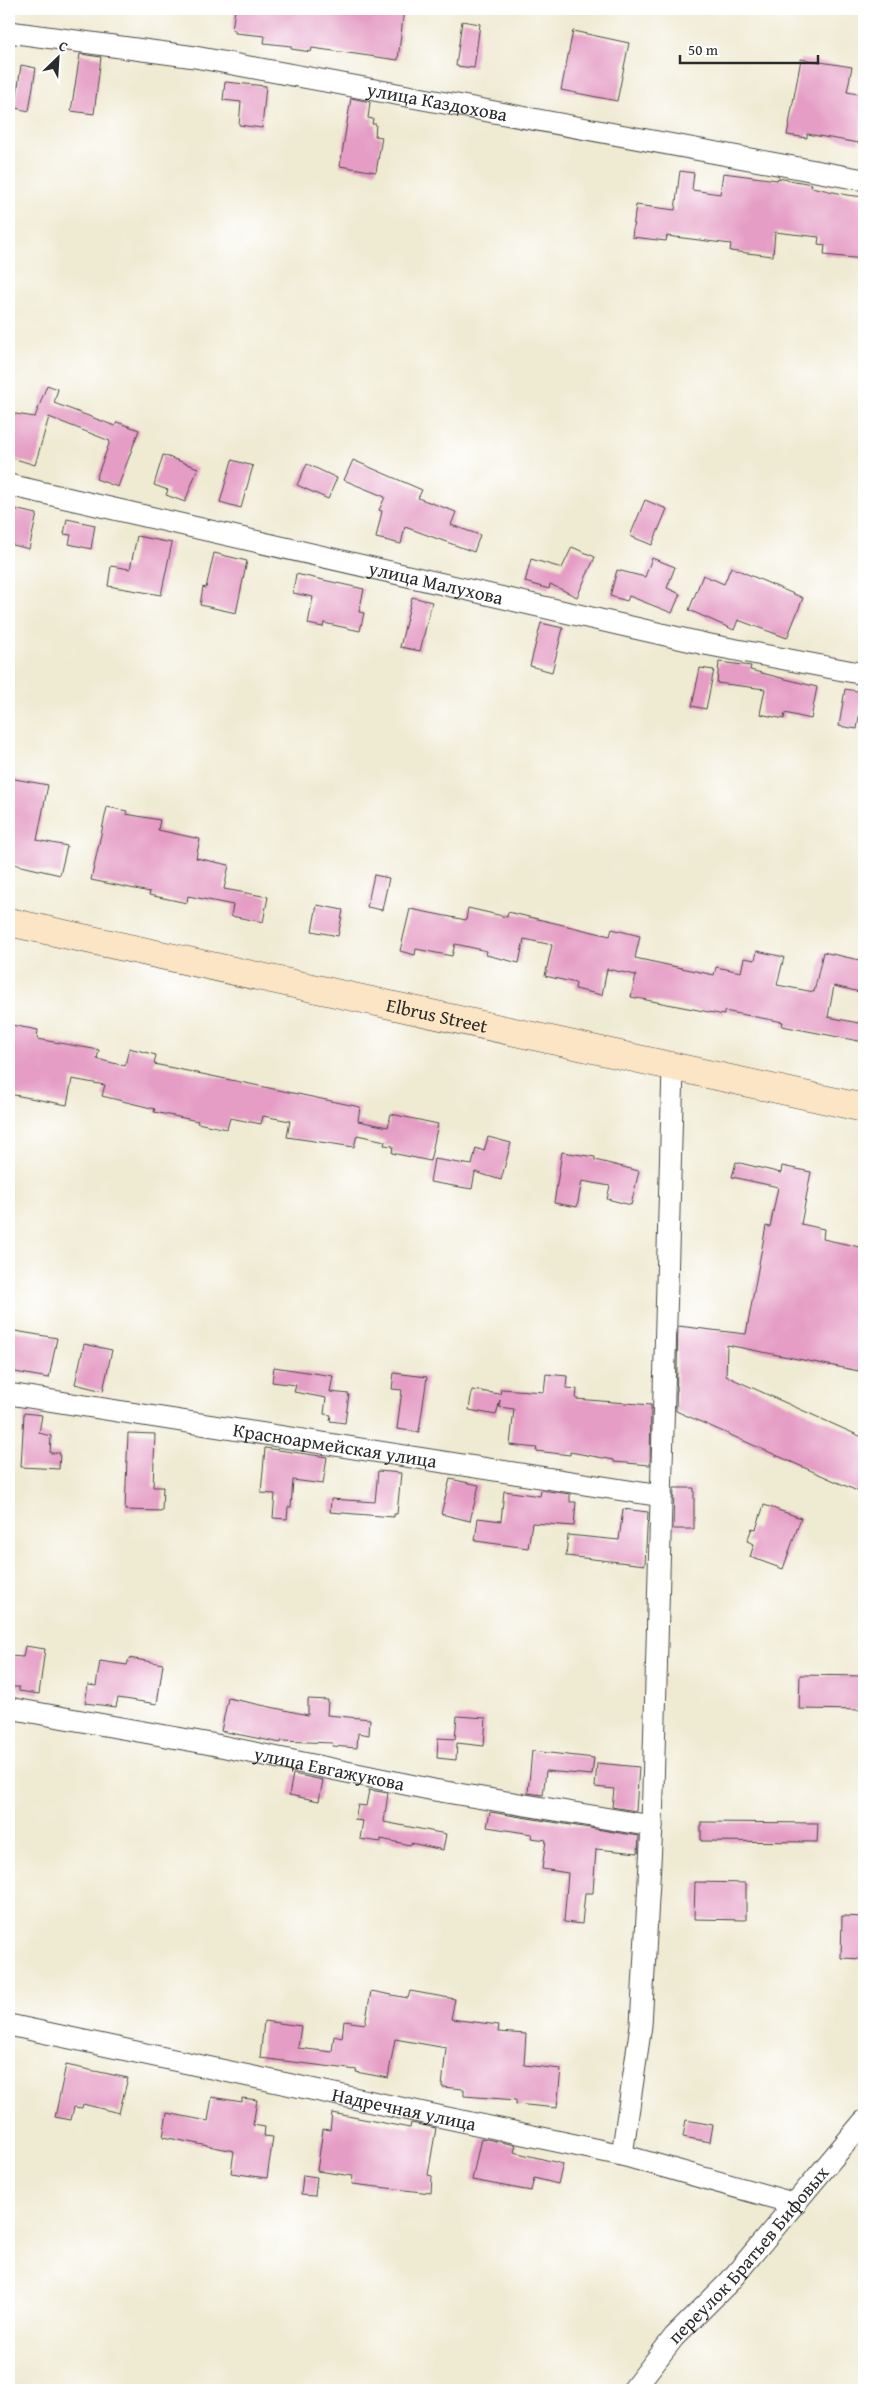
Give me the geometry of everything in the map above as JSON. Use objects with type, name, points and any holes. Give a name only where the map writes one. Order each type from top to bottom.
[{"type":"street","name":"улица Каздохова","points":[[9,32],[195,57],[864,180]]},
{"type":"street","name":"улица Малухова","points":[[9,485],[705,644],[864,674]]},
{"type":"street","name":"Elbrus Street","points":[[9,922],[673,1068],[864,1108]]},
{"type":"street","points":[[622,2156],[641,2025],[652,1826],[673,1068]]},
{"type":"street","name":"Красноармейская улица","points":[[9,1394],[661,1496]]},
{"type":"street","name":"улица Евгажукова","points":[[9,1708],[211,1744],[434,1790],[652,1826]]},
{"type":"street","name":"Надречная улица","points":[[9,2025],[622,2156],[796,2204]]},
{"type":"street","name":"переулок Братьев Бифовых","points":[[633,2390],[674,2337],[729,2282],[864,2121]]},
{"type":"building","points":[[235,9],[326,9],[351,12],[352,9],[404,9],[398,60],[312,48],[311,52],[291,49],[291,46],[264,43],[265,36],[235,33],[235,30],[232,30]]},
{"type":"building","points":[[462,21],[480,24],[474,68],[456,66]]},
{"type":"building","points":[[573,31],[629,43],[617,101],[561,90]]},
{"type":"building","points":[[80,54],[101,57],[94,114],[71,111]]},
{"type":"building","points":[[801,59],[852,67],[847,92],[864,95],[859,143],[807,134],[807,138],[787,135]]},
{"type":"building","points":[[21,65],[36,68],[29,111],[15,108]]},
{"type":"building","points":[[225,82],[266,86],[262,128],[239,125],[241,102],[223,100]]},
{"type":"building","points":[[351,98],[370,102],[368,118],[373,119],[372,124],[376,124],[375,136],[382,137],[376,172],[340,166]]},
{"type":"building","points":[[680,171],[694,173],[692,190],[720,194],[723,173],[777,180],[778,178],[812,184],[811,187],[847,195],[864,197],[864,259],[824,255],[825,245],[818,244],[819,237],[775,232],[773,256],[730,251],[731,244],[667,236],[666,241],[632,237],[636,205],[675,210]]},
{"type":"building","points":[[47,385],[58,389],[54,403],[115,426],[117,422],[139,430],[118,487],[96,479],[110,441],[49,417],[35,465],[9,457],[9,413],[35,417]]},
{"type":"building","points":[[163,455],[198,468],[185,502],[166,495],[168,490],[154,485]]},
{"type":"building","points":[[232,460],[253,466],[241,508],[220,502]]},
{"type":"building","points":[[353,460],[422,490],[418,498],[456,512],[451,525],[480,535],[474,552],[405,527],[401,544],[376,538],[382,511],[379,510],[385,497],[344,480]]},
{"type":"building","points":[[307,464],[337,478],[328,499],[297,485]]},
{"type":"building","points":[[645,500],[667,509],[652,545],[630,536]]},
{"type":"building","points":[[9,508],[37,514],[29,549],[9,544]]},
{"type":"building","points":[[67,519],[95,525],[91,549],[69,544],[71,535],[64,534]]},
{"type":"building","points":[[137,536],[172,543],[161,595],[108,586],[111,566],[130,569]]},
{"type":"building","points":[[572,547],[595,557],[577,597],[550,584],[549,589],[525,582],[531,559],[562,568]]},
{"type":"building","points":[[214,553],[247,561],[236,613],[200,605],[203,587],[206,588]]},
{"type":"building","points":[[652,558],[675,567],[667,588],[680,594],[672,613],[629,596],[627,601],[610,596],[617,570],[645,577]]},
{"type":"building","points":[[731,567],[803,598],[787,638],[738,620],[734,630],[689,610],[703,575],[724,584]]},
{"type":"building","points":[[296,574],[364,589],[359,612],[364,613],[360,631],[324,623],[323,627],[308,624],[313,597],[293,593]]},
{"type":"building","points":[[412,597],[432,602],[420,651],[400,647]]},
{"type":"building","points":[[541,623],[563,628],[552,672],[530,666]]},
{"type":"building","points":[[719,662],[751,666],[750,670],[817,687],[811,719],[785,713],[784,719],[760,714],[765,689],[717,683]]},
{"type":"building","points":[[700,668],[714,670],[706,709],[692,706]]},
{"type":"building","points":[[845,689],[863,692],[857,729],[839,726]]},
{"type":"building","points":[[9,778],[48,785],[37,840],[67,846],[60,875],[9,863]]},
{"type":"building","points":[[107,807],[127,811],[126,814],[160,820],[158,830],[200,839],[196,858],[229,865],[224,889],[268,897],[263,922],[231,916],[233,905],[188,896],[187,903],[149,895],[150,892],[91,880]]},
{"type":"building","points":[[374,875],[389,878],[382,910],[367,907]]},
{"type":"building","points":[[317,905],[343,910],[338,936],[312,931]]},
{"type":"building","points":[[468,908],[507,917],[508,912],[610,936],[612,929],[640,936],[635,958],[714,975],[716,967],[741,972],[744,958],[755,960],[757,951],[784,957],[777,985],[814,992],[823,952],[864,961],[864,993],[834,986],[828,1017],[864,1024],[864,1042],[782,1026],[783,1022],[724,1011],[724,1015],[631,997],[636,975],[607,969],[602,995],[575,989],[576,983],[545,976],[552,945],[524,939],[519,963],[486,955],[487,951],[455,944],[452,956],[416,949],[415,955],[400,951],[410,909],[466,920]]},
{"type":"building","points":[[11,1025],[38,1030],[37,1039],[99,1050],[97,1059],[125,1066],[129,1048],[156,1055],[154,1064],[360,1107],[358,1121],[388,1127],[391,1114],[438,1124],[430,1161],[392,1153],[393,1146],[384,1145],[385,1141],[357,1135],[354,1147],[287,1137],[290,1121],[263,1116],[261,1124],[230,1118],[227,1129],[197,1123],[198,1121],[154,1112],[155,1109],[102,1096],[105,1085],[72,1079],[67,1105],[9,1094],[9,1037]]},
{"type":"building","points":[[488,1137],[511,1143],[501,1180],[475,1172],[472,1189],[430,1182],[434,1159],[472,1165],[476,1148],[484,1151]]},
{"type":"building","points":[[562,1152],[595,1157],[595,1160],[639,1171],[631,1205],[607,1199],[610,1186],[582,1181],[577,1207],[554,1203]]},
{"type":"building","points":[[736,1162],[781,1173],[782,1166],[811,1172],[801,1224],[824,1229],[823,1239],[864,1248],[864,1372],[727,1345],[726,1376],[864,1438],[864,1494],[676,1411],[678,1326],[746,1334],[766,1226],[770,1227],[778,1187],[732,1177]]},
{"type":"building","points":[[9,1330],[57,1338],[49,1378],[9,1371]]},
{"type":"building","points":[[84,1344],[112,1350],[103,1391],[75,1384]]},
{"type":"building","points":[[274,1367],[333,1376],[330,1392],[349,1394],[345,1423],[330,1421],[331,1415],[324,1414],[326,1398],[294,1392],[296,1385],[272,1382]]},
{"type":"building","points":[[394,1373],[427,1377],[419,1432],[397,1429],[402,1390],[392,1389]]},
{"type":"building","points":[[546,1374],[567,1376],[566,1388],[577,1389],[576,1399],[651,1405],[650,1465],[614,1462],[614,1460],[570,1452],[570,1455],[536,1451],[537,1448],[510,1445],[514,1409],[499,1407],[500,1400],[496,1415],[469,1410],[472,1390],[500,1394],[501,1389],[544,1392]]},
{"type":"building","points":[[24,1413],[42,1415],[39,1433],[51,1436],[50,1453],[60,1453],[59,1469],[21,1467]]},
{"type":"building","points":[[128,1433],[155,1434],[153,1487],[163,1487],[162,1511],[125,1510]]},
{"type":"building","points":[[265,1448],[327,1457],[323,1484],[293,1480],[291,1507],[288,1507],[287,1519],[273,1518],[275,1494],[261,1493]]},
{"type":"building","points":[[378,1471],[401,1473],[397,1514],[394,1514],[394,1517],[330,1512],[331,1499],[375,1502]]},
{"type":"building","points":[[450,1479],[479,1485],[470,1521],[441,1514]]},
{"type":"building","points":[[674,1488],[694,1488],[694,1529],[673,1529]]},
{"type":"building","points":[[541,1490],[570,1494],[570,1502],[576,1502],[574,1526],[532,1523],[528,1548],[475,1541],[478,1518],[501,1521],[504,1491],[540,1496]]},
{"type":"building","points":[[764,1505],[801,1518],[783,1569],[750,1557],[754,1544],[747,1541],[752,1528],[756,1529]]},
{"type":"building","points":[[623,1509],[648,1512],[645,1565],[566,1556],[568,1535],[619,1540]]},
{"type":"building","points":[[25,1646],[45,1649],[39,1694],[19,1691],[19,1687],[9,1687],[10,1656],[23,1657]]},
{"type":"building","points":[[129,1658],[163,1664],[157,1704],[118,1698],[116,1707],[85,1703],[88,1685],[96,1686],[100,1661],[127,1665]]},
{"type":"building","points":[[800,1675],[864,1676],[864,1710],[799,1709]]},
{"type":"building","points":[[228,1698],[308,1715],[308,1699],[328,1700],[327,1715],[370,1719],[369,1735],[358,1733],[357,1748],[332,1746],[333,1743],[281,1741],[281,1743],[221,1731]]},
{"type":"building","points":[[457,1716],[486,1718],[484,1746],[457,1743],[456,1760],[437,1758],[438,1738],[455,1739]]},
{"type":"building","points":[[532,1751],[594,1758],[592,1775],[546,1771],[543,1795],[528,1793]]},
{"type":"building","points":[[597,1763],[639,1767],[636,1811],[612,1807],[614,1789],[595,1787]]},
{"type":"building","points":[[293,1774],[323,1780],[319,1801],[289,1795]]},
{"type":"building","points":[[369,1790],[388,1793],[384,1822],[446,1834],[443,1850],[381,1839],[381,1842],[360,1839],[363,1821],[355,1820],[358,1805],[366,1806]]},
{"type":"building","points":[[490,1812],[639,1836],[638,1853],[596,1849],[593,1893],[585,1893],[582,1924],[564,1922],[568,1873],[542,1869],[546,1840],[531,1838],[532,1834],[487,1827]]},
{"type":"building","points":[[701,1822],[818,1823],[817,1842],[701,1841]]},
{"type":"building","points":[[695,1882],[746,1883],[746,1920],[694,1919]]},
{"type":"building","points":[[842,1916],[864,1917],[864,1959],[841,1958]]},
{"type":"building","points":[[371,1991],[408,1998],[410,1991],[455,1999],[451,2019],[499,2025],[498,2032],[526,2034],[524,2065],[561,2069],[557,2108],[516,2104],[516,2100],[464,2096],[464,2089],[442,2087],[446,2048],[395,2039],[388,2078],[356,2072],[357,2070],[260,2058],[264,2021],[301,2026],[298,2048],[332,2052],[334,2036],[342,2038],[344,2021],[365,2024]]},
{"type":"building","points":[[66,2065],[128,2078],[119,2113],[83,2104],[82,2108],[74,2107],[71,2120],[55,2117]]},
{"type":"building","points":[[212,2097],[242,2102],[242,2098],[257,2100],[253,2125],[265,2127],[264,2136],[273,2137],[267,2178],[231,2173],[234,2151],[163,2137],[167,2113],[208,2121]]},
{"type":"building","points":[[332,2113],[410,2128],[411,2123],[436,2128],[428,2175],[432,2176],[431,2193],[352,2184],[353,2176],[317,2171],[323,2129],[330,2130]]},
{"type":"building","points":[[686,2120],[713,2125],[710,2142],[683,2137]]},
{"type":"building","points":[[481,2138],[516,2145],[514,2152],[563,2164],[558,2184],[534,2178],[531,2191],[472,2180]]},
{"type":"building","points":[[303,2175],[317,2177],[315,2196],[301,2195]]}]
